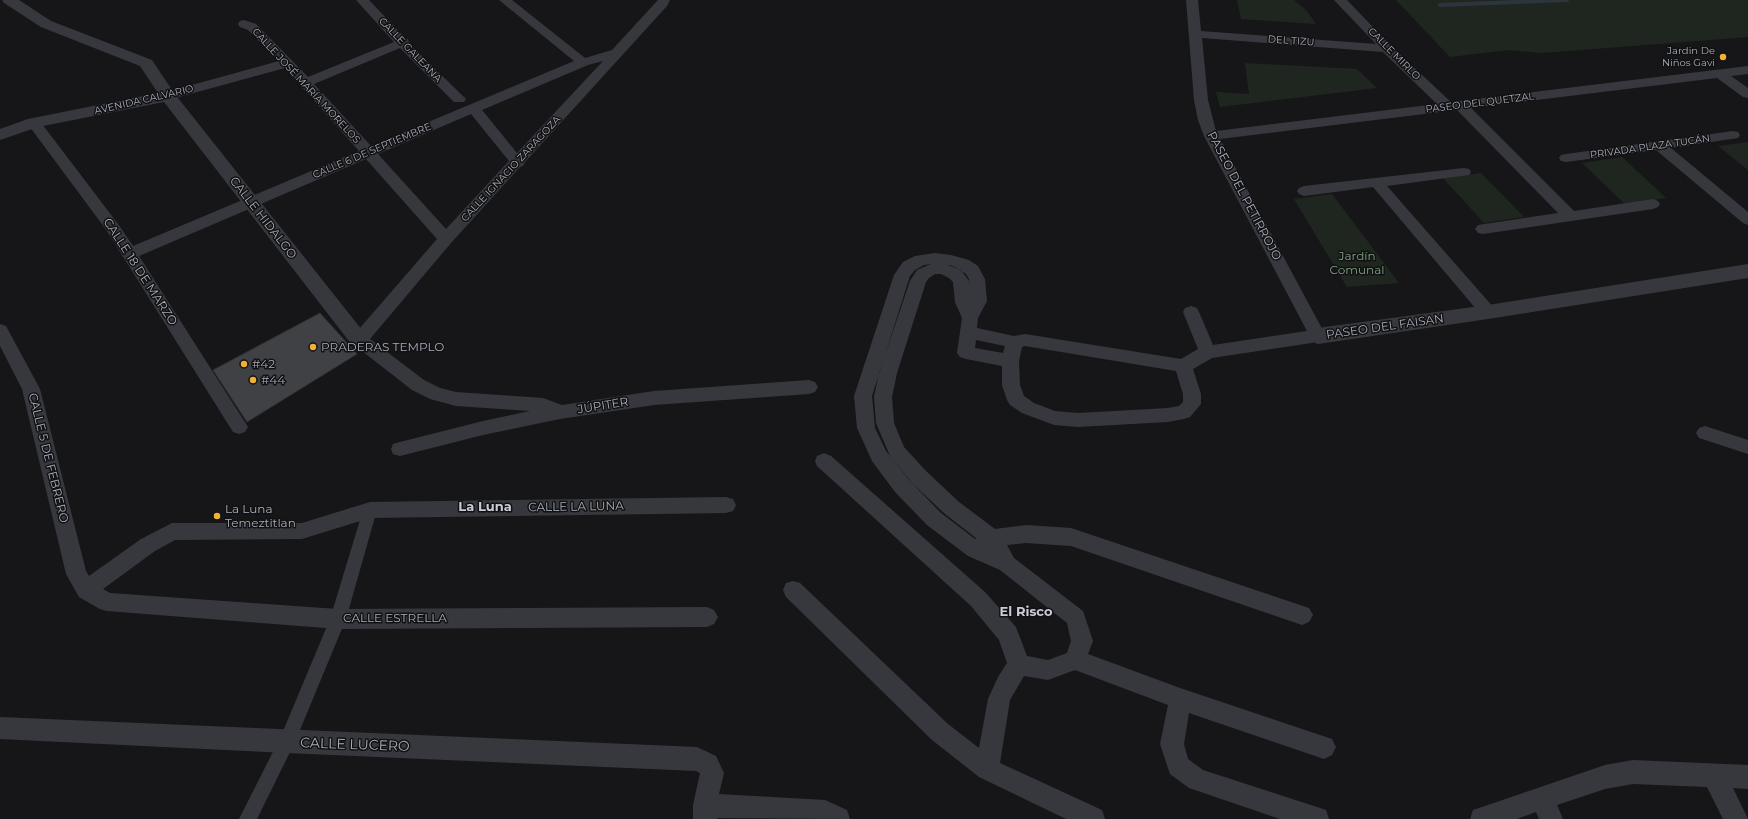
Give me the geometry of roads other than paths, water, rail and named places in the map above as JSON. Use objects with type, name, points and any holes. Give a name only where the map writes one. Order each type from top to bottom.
[{"type":"street","name":"CALLE HIDALGO","points":[[9,0],[46,24],[146,63],[168,96],[359,340]]},
{"type":"street","name":"CALLE GALEANA","points":[[362,0],[404,42],[420,62],[459,99]]},
{"type":"street","points":[[505,0],[583,62]]},
{"type":"street","name":"CALLE IGNACIO ZARAGOZA","points":[[359,340],[446,239],[518,163],[616,53],[663,3],[664,0]]},
{"type":"street","name":"PASEO DEL PETIRROJO","points":[[1192,0],[1201,100],[1205,120],[1211,136],[1318,336]]},
{"type":"street","name":"CALLE MIRLO","points":[[1340,0],[1387,49],[1454,106],[1570,216]]},
{"type":"street","name":"CALLE JOSÉ MARÍA MORELOS","points":[[244,24],[252,27],[288,63],[446,239]]},
{"type":"street","name":"DEL TIZU","points":[[1196,34],[1387,49]]},
{"type":"street","points":[[306,83],[404,42]]},
{"type":"street","name":"CALLE 6 DE SEPTIEMBRE","points":[[129,254],[583,62],[616,53]]},
{"type":"street","name":"AVENIDA CALVARIO","points":[[0,135],[34,123],[168,96],[288,63]]},
{"type":"street","name":"PASEO DEL QUETZAL","points":[[1211,136],[1748,70]]},
{"type":"street","points":[[1719,73],[1748,94]]},
{"type":"street","points":[[473,108],[518,163]]},
{"type":"street","name":"CALLE 18 DE MARZO","points":[[34,123],[113,228],[239,427]]},
{"type":"street","name":"PRIVADA PLAZA TUCÁN","points":[[1566,158],[1733,135]]},
{"type":"street","points":[[1659,145],[1748,220]]},
{"type":"street","points":[[1304,191],[1464,172]]},
{"type":"street","points":[[1378,183],[1488,312]]},
{"type":"street","points":[[1484,229],[1653,204]]},
{"type":"street","points":[[1010,362],[966,353],[969,325],[979,301],[977,279],[972,270],[957,262],[935,258],[921,260],[909,266],[902,276],[863,396],[866,428],[879,456],[902,486],[934,520],[975,550],[1007,564],[1076,618],[1082,641],[1075,660]]},
{"type":"street","points":[[969,325],[963,302],[961,281],[956,274],[943,269],[932,269],[923,274],[918,281],[888,373],[883,397],[885,423],[897,450],[919,477],[952,508],[992,538],[1007,564]]},
{"type":"street","name":"PASEO DEL FAISAN","points":[[1183,366],[1208,352],[1488,312],[1748,271]]},
{"type":"street","points":[[1191,312],[1208,352]]},
{"type":"street","points":[[969,325],[1020,341],[1183,366],[1192,394],[1192,404],[1184,412],[1168,415],[1078,420],[1054,418],[1028,408],[1016,400],[1011,385],[1010,362],[1020,341]]},
{"type":"street","name":"CALLE 5 DE FEBRERO","points":[[0,330],[31,389],[76,574],[86,590]]},
{"type":"street","points":[[359,340],[418,385],[436,394],[456,399],[543,405],[560,412]]},
{"type":"street","name":"JÚPITER","points":[[400,448],[483,428],[560,412],[654,398],[809,387]]},
{"type":"street","points":[[1705,433],[1748,447]]},
{"type":"street","points":[[824,461],[978,599],[1008,634],[1019,665]]},
{"type":"street","name":"CALLE LA LUNA","points":[[86,590],[148,545],[172,532],[302,531],[370,510],[726,505]]},
{"type":"street","points":[[248,819],[287,742],[338,619],[370,510]]},
{"type":"street","points":[[975,550],[992,538],[1026,534],[1071,537],[1302,615]]},
{"type":"street","name":"CALLE ESTRELLA","points":[[86,590],[107,602],[338,619],[707,617]]},
{"type":"street","points":[[793,590],[940,732],[987,769],[1093,819]]},
{"type":"street","points":[[1019,665],[1048,670],[1075,660],[1180,699],[1324,747]]},
{"type":"street","points":[[987,769],[999,699],[1006,684],[1019,665]]},
{"type":"street","points":[[1180,699],[1172,744],[1178,766],[1197,780],[1317,819]]},
{"type":"street","name":"CALLE LUCERO","points":[[0,728],[287,742],[697,759],[708,764],[712,773],[705,812]]},
{"type":"street","points":[[1482,819],[1547,809],[1605,777],[1633,772],[1748,777]]},
{"type":"street","points":[[1714,776],[1736,819]]},
{"type":"street","points":[[705,812],[825,812],[838,819]]},
{"type":"waterway","points":[[1440,5],[1567,0]]},
{"type":"place","name":"Jardin De Niños Gavi","points":[[1723,57]]},
{"type":"place","name":"PRADERAS TEMPLO","points":[[313,347]]},
{"type":"place","name":"#42","points":[[244,364]]},
{"type":"place","name":"#44","points":[[253,380]]},
{"type":"place","name":"La Luna Temeztitlan","points":[[217,516]]},
{"type":"district","name":"La Luna","points":[[485,507]]},
{"type":"district","name":"El Risco","points":[[1026,612]]},
{"type":"park label","name":"Jardín Comunal","points":[[1357,263]]}]
